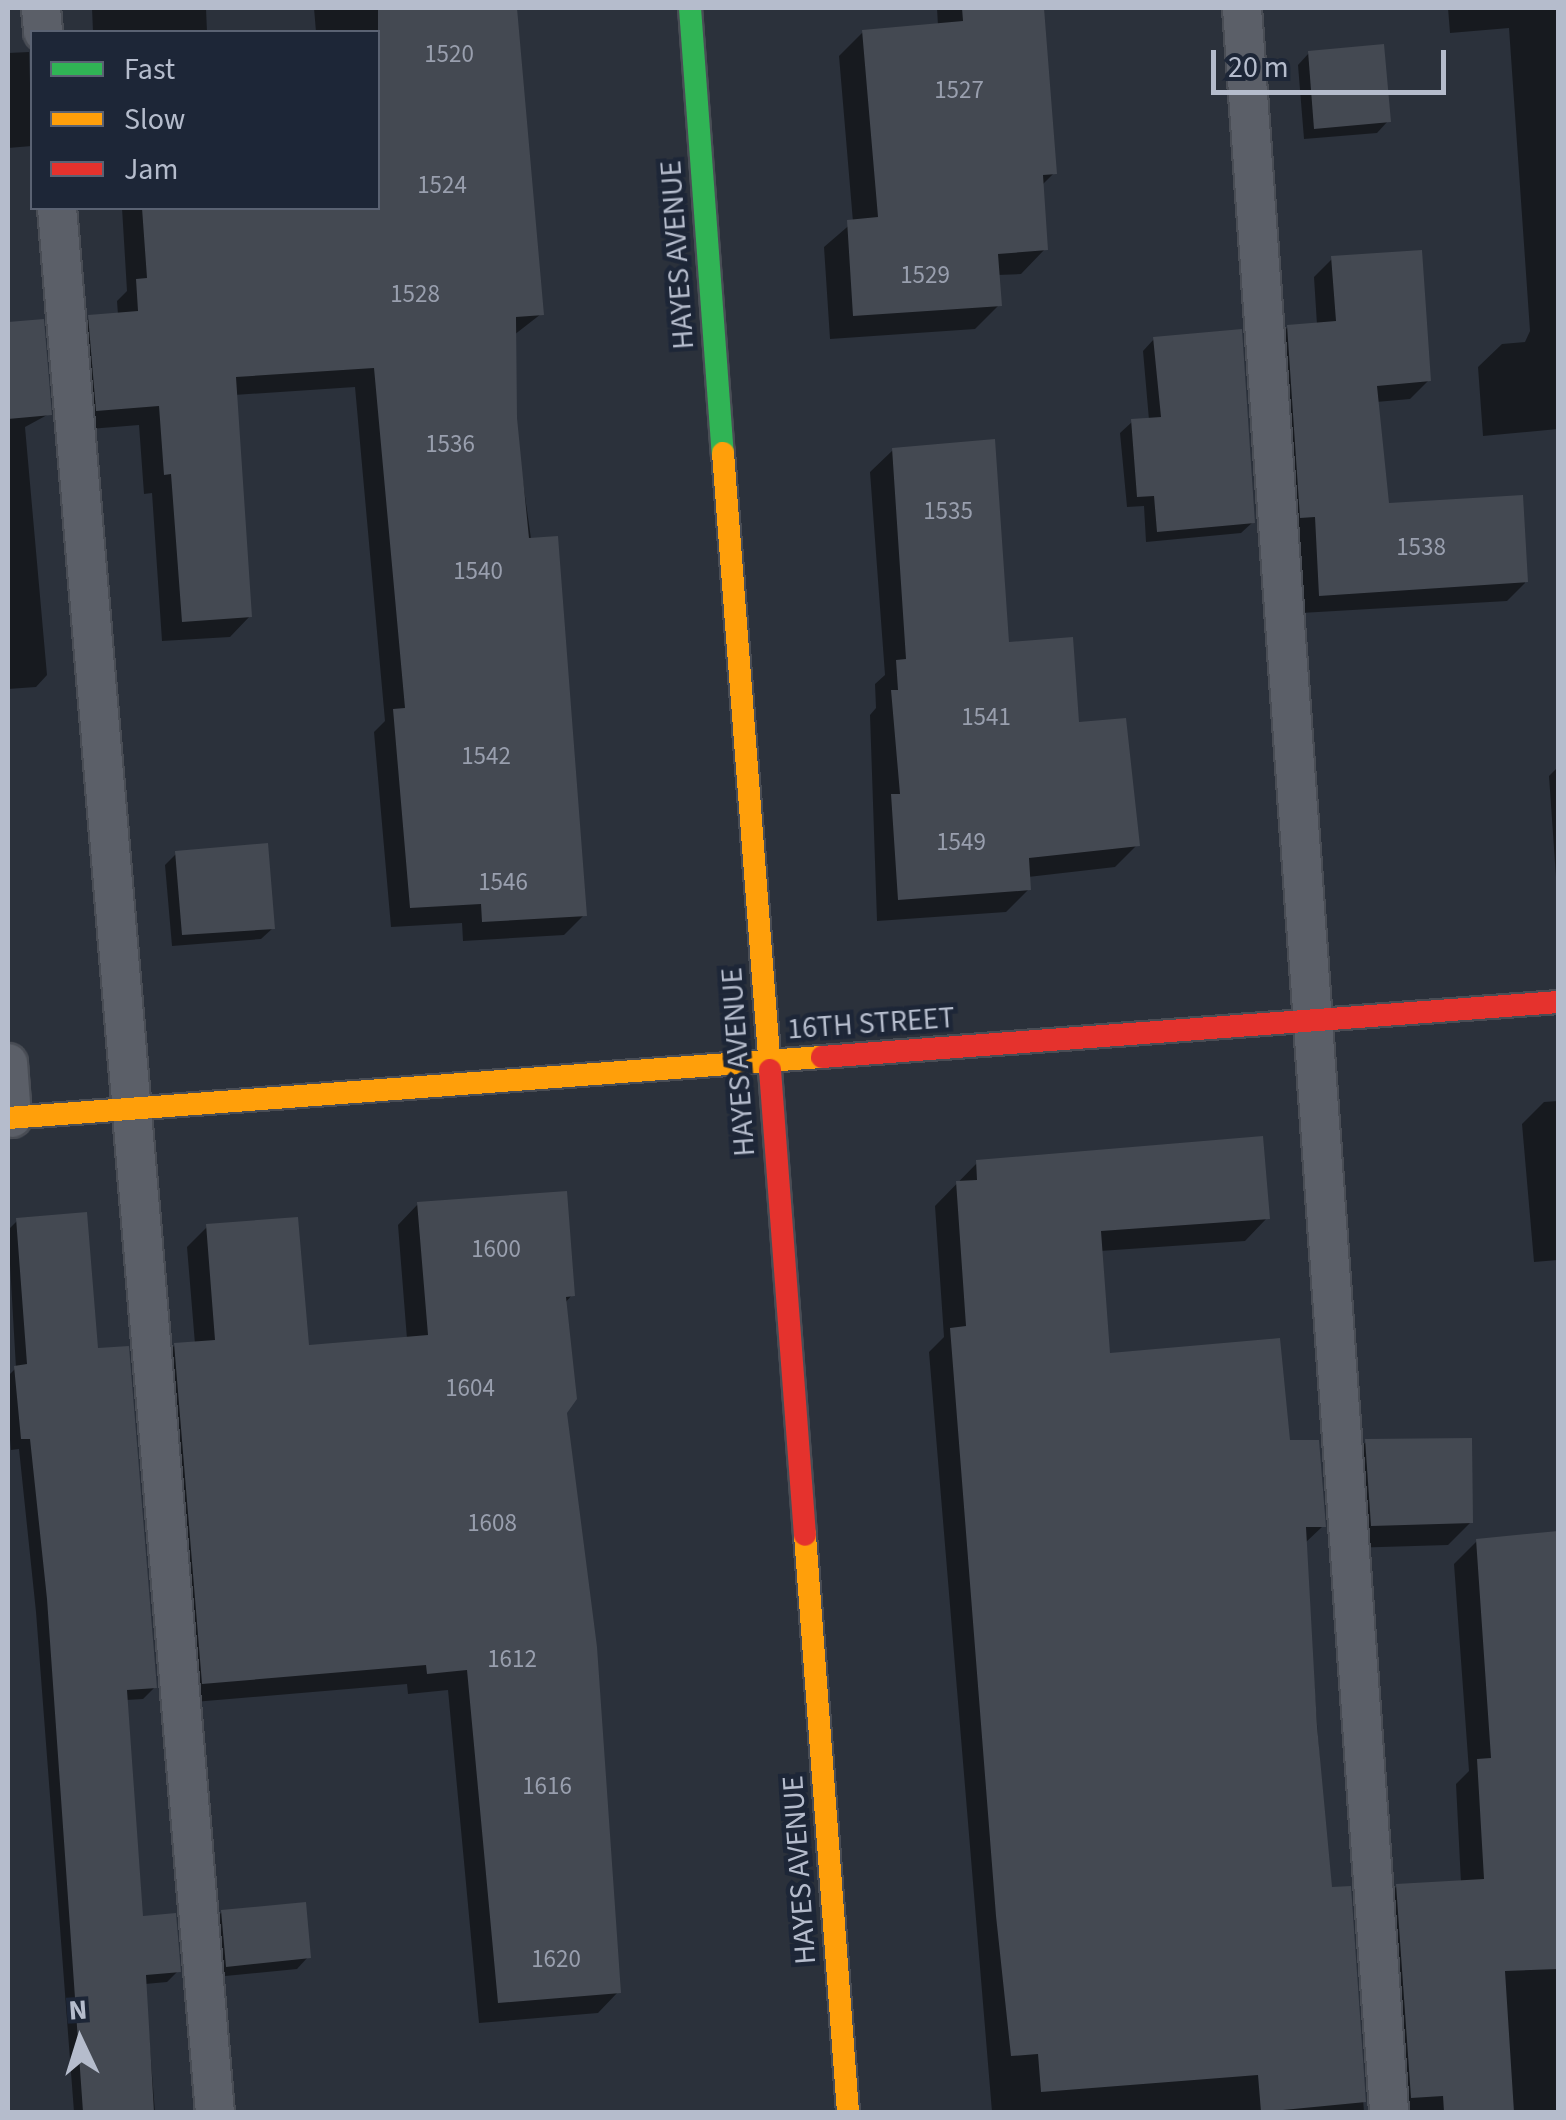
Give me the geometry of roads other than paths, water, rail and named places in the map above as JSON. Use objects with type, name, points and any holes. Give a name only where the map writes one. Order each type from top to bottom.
[{"type":"street","name":"HAYES AVENUE","points":[[690,8],[848,2112]]},
{"type":"street","name":"16TH STREET","points":[[10,1118],[1558,1002]]},
{"type":"lane","points":[[1242,8],[1389,2112]]},
{"type":"lane","points":[[57,210],[215,2112]]},
{"type":"lane","points":[[8,1063],[10,1118]]}]
